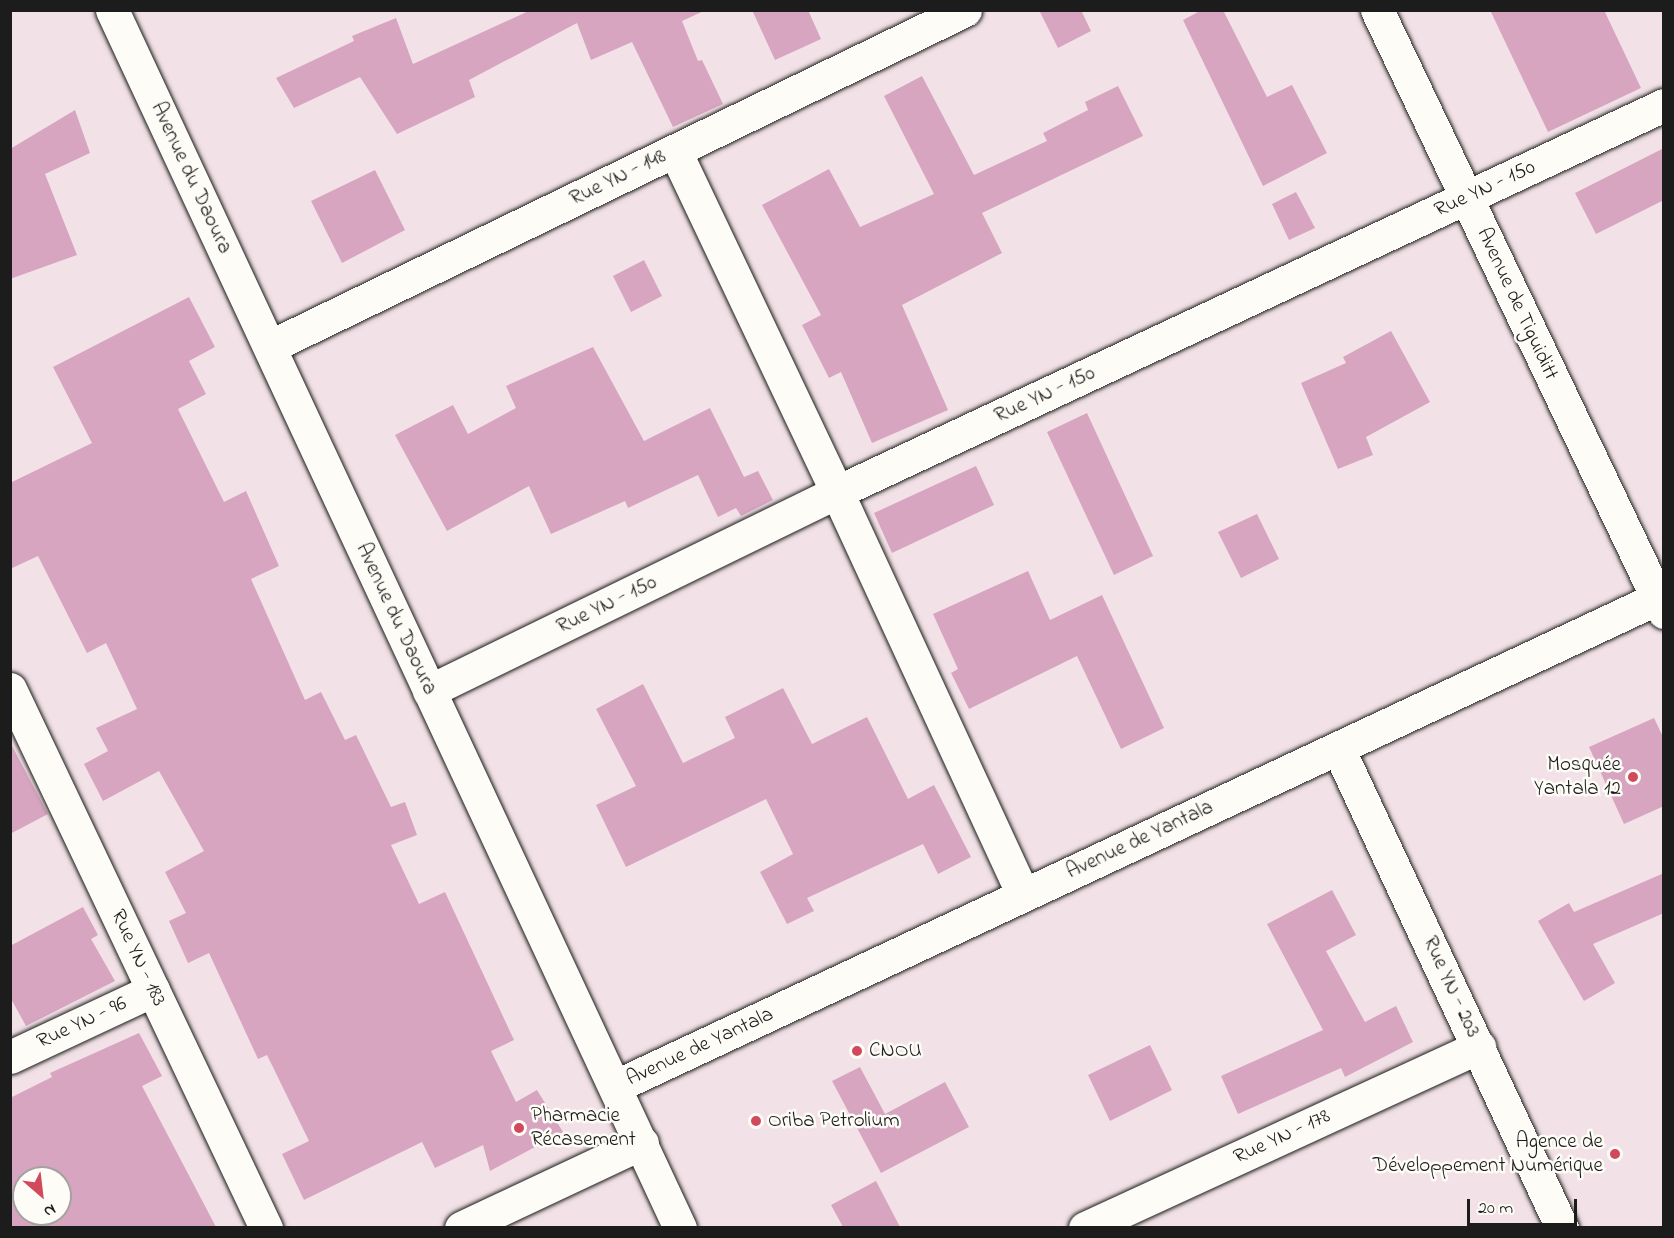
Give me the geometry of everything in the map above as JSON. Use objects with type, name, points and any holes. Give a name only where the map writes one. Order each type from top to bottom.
[{"type":"street","name":"Avenue du Daoura","points":[[112,10],[271,346],[429,691],[616,1086],[680,1227]]},
{"type":"street","name":"Rue YN - 148","points":[[271,346],[965,10]]},
{"type":"street","name":"Avenue de Tiguiditt","points":[[1377,10],[1661,602]]},
{"type":"street","name":"Rue YN - 150","points":[[429,691],[837,492],[1664,105]]},
{"type":"street","points":[[675,151],[837,492],[1023,895]]},
{"type":"street","name":"Avenue de Yantala","points":[[616,1086],[1338,747],[1661,602]]},
{"type":"street","name":"Rue YN - 183","points":[[13,701],[266,1227]]},
{"type":"street","name":"Rue YN - 203","points":[[1338,747],[1562,1227]]},
{"type":"street","name":"Rue YN - 96","points":[[10,1057],[153,990]]},
{"type":"street","name":"Rue YN - 178","points":[[1085,1227],[1136,1217],[1479,1047]]},
{"type":"street","points":[[461,1227],[642,1143]]},
{"type":"building","points":[[531,10],[706,10],[682,21],[698,61],[702,60],[723,104],[673,127],[632,42],[591,60],[577,23],[469,80],[475,97],[397,134],[360,77],[294,108],[276,78],[354,41],[352,36],[396,18],[413,64]]},
{"type":"building","points":[[752,10],[808,10],[821,39],[775,60]]},
{"type":"building","points":[[1039,10],[1081,10],[1091,31],[1058,48]]},
{"type":"building","points":[[1202,10],[1223,10],[1267,97],[1292,85],[1327,153],[1263,186],[1183,20]]},
{"type":"building","points":[[1490,10],[1604,10],[1641,88],[1548,132]]},
{"type":"building","points":[[922,76],[974,175],[1047,141],[1043,133],[1088,110],[1085,102],[1118,86],[1143,136],[982,213],[1002,253],[902,305],[948,410],[872,443],[841,372],[829,378],[802,325],[821,315],[762,205],[829,169],[860,227],[934,194],[884,96]]},
{"type":"building","points":[[75,110],[90,153],[45,174],[77,255],[10,279],[10,149]]},
{"type":"building","points":[[1664,148],[1664,200],[1596,234],[1575,193]]},
{"type":"building","points":[[375,170],[405,230],[342,263],[311,201]]},
{"type":"building","points":[[1296,192],[1315,228],[1289,240],[1272,204]]},
{"type":"building","points":[[644,260],[662,296],[631,312],[613,276]]},
{"type":"building","points":[[189,297],[215,347],[189,361],[206,394],[178,409],[224,502],[246,491],[279,566],[251,579],[305,700],[321,692],[345,740],[356,735],[391,807],[405,802],[417,835],[391,845],[419,904],[445,892],[514,1040],[491,1051],[516,1102],[537,1090],[563,1132],[490,1171],[483,1145],[435,1168],[422,1142],[304,1200],[282,1154],[309,1141],[267,1055],[258,1059],[209,953],[188,963],[169,921],[186,913],[165,872],[204,851],[159,771],[103,801],[84,764],[108,751],[96,728],[137,709],[106,643],[87,653],[38,556],[10,569],[10,483],[92,443],[53,367]]},
{"type":"building","points":[[1391,331],[1430,402],[1366,437],[1373,455],[1338,469],[1301,383],[1346,363],[1343,357]]},
{"type":"building","points":[[593,347],[644,441],[710,408],[744,477],[758,471],[773,500],[741,516],[736,508],[718,517],[698,475],[628,508],[625,501],[551,534],[529,486],[447,531],[395,435],[453,405],[468,434],[516,408],[506,386]]},
{"type":"building","points":[[1087,413],[1153,556],[1114,575],[1047,432]]},
{"type":"building","points":[[976,466],[994,505],[892,553],[874,513]]},
{"type":"building","points":[[1257,514],[1279,559],[1241,578],[1218,532]]},
{"type":"building","points":[[1028,571],[1050,620],[1102,595],[1164,728],[1121,749],[1077,656],[969,709],[951,673],[958,669],[933,614]]},
{"type":"building","points":[[643,684],[683,763],[735,738],[725,717],[783,688],[812,744],[867,717],[908,799],[934,785],[971,857],[938,874],[923,844],[807,898],[814,911],[787,924],[760,872],[793,854],[766,799],[626,867],[596,805],[636,786],[596,709]]},
{"type":"building","name":"Mosquée Yantala 12","points":[[1654,718],[1664,739],[1664,806],[1624,824],[1589,747]]},
{"type":"building","points":[[10,742],[48,814],[10,834]]},
{"type":"building","points":[[1664,873],[1664,913],[1593,944],[1615,983],[1584,1001],[1538,921],[1569,903],[1574,912]]},
{"type":"building","points":[[1332,890],[1356,935],[1326,951],[1365,1022],[1396,1006],[1413,1042],[1345,1077],[1341,1068],[1238,1114],[1221,1076],[1323,1030],[1267,924]]},
{"type":"building","points":[[83,907],[98,935],[91,939],[115,981],[26,1026],[10,997],[10,946]]},
{"type":"building","points":[[139,1033],[162,1076],[142,1086],[216,1227],[10,1227],[10,1098],[52,1077],[50,1073]]},
{"type":"building","points":[[1150,1045],[1172,1090],[1110,1121],[1088,1075]]},
{"type":"building","points":[[860,1067],[885,1114],[945,1082],[969,1127],[881,1173],[832,1081]]},
{"type":"building","points":[[876,1181],[900,1227],[843,1227],[831,1205]]},
{"type":"place","name":"Mosquée Yantala 12","points":[[1633,777]]},
{"type":"place","name":"CNOU","points":[[857,1051]]},
{"type":"place","name":"Oriba Petrolium","points":[[756,1121]]},
{"type":"place","name":"Pharmacie Récasement","points":[[519,1128]]},
{"type":"place","name":"Agence de Développement Numérique","points":[[1615,1154]]}]
